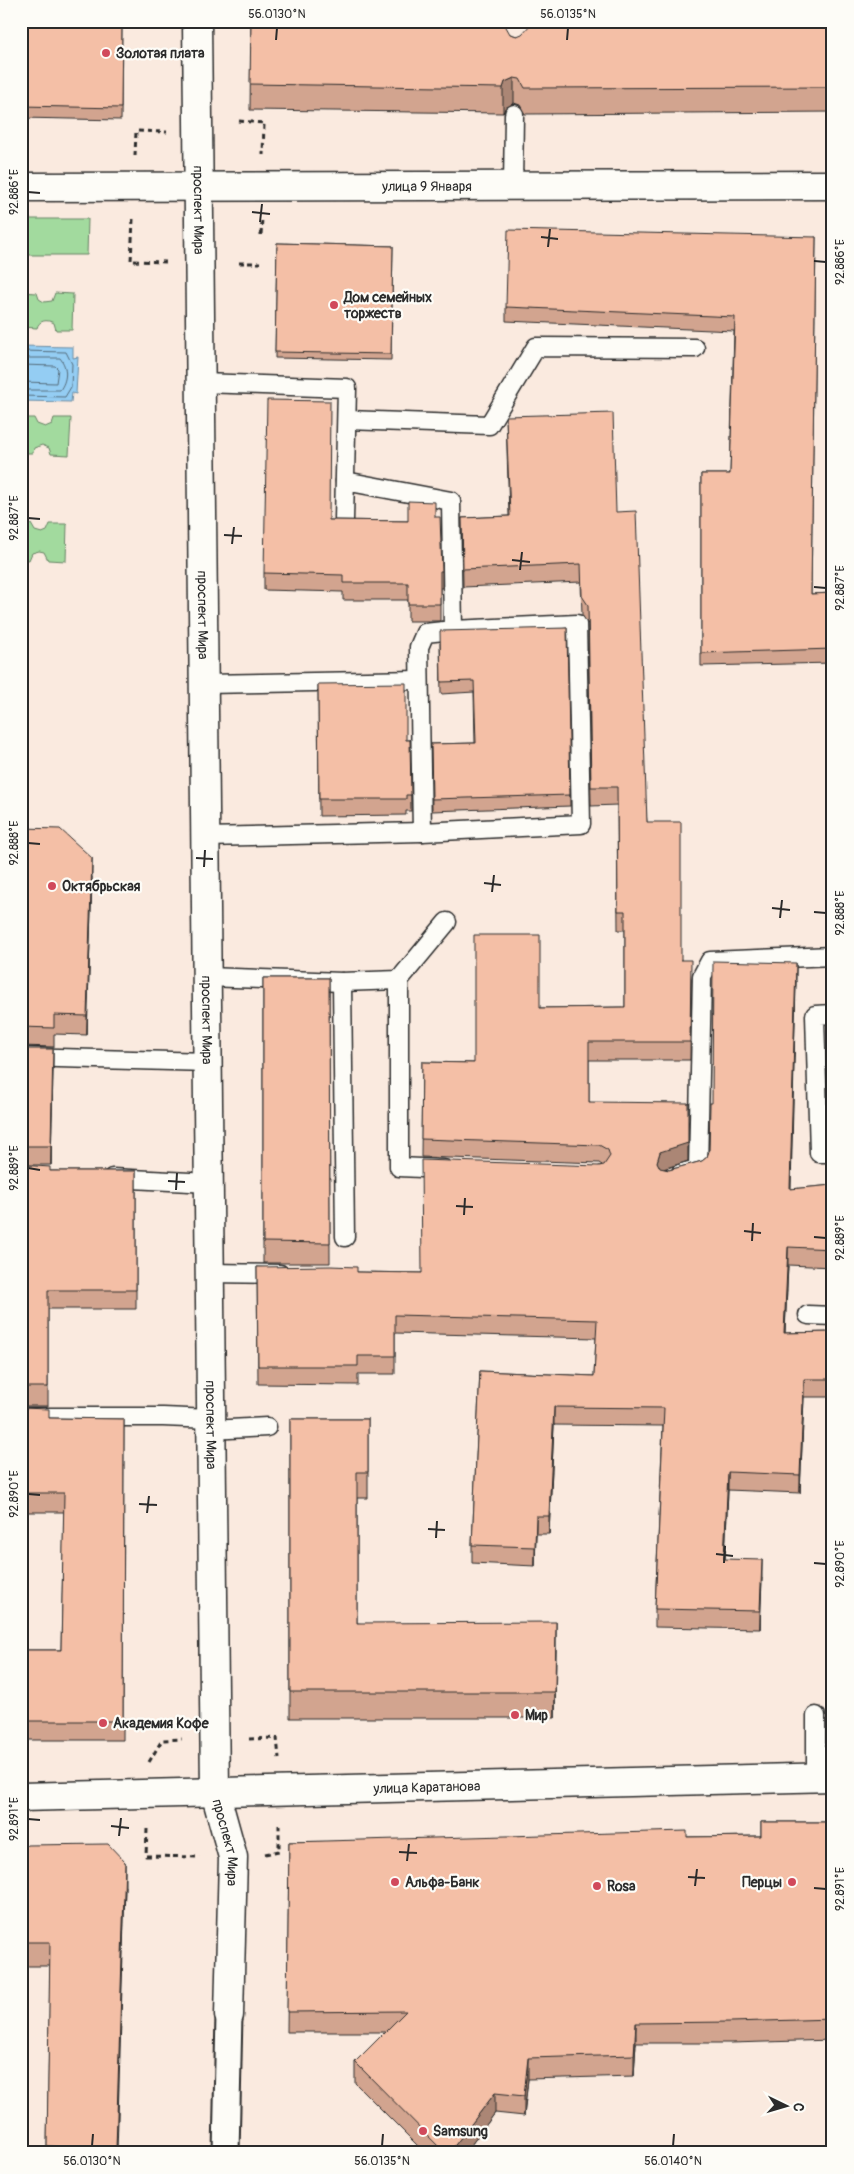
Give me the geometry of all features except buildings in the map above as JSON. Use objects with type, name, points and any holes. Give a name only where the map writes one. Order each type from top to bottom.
[{"type":"street","name":"проспект Мира","points":[[197,21],[215,1792],[233,1857],[229,2015]]},
{"type":"street","name":"улица 9 Января","points":[[21,187],[833,185]]},
{"type":"street","name":"улица Каратанова","points":[[21,1797],[824,1777]]},
{"type":"street","points":[[226,2153],[229,2015]]},
{"type":"lane","points":[[513,186],[514,114]]},
{"type":"lane","points":[[347,420],[489,425],[536,348],[695,348]]},
{"type":"lane","points":[[202,383],[347,388],[344,520]]},
{"type":"lane","points":[[345,481],[451,501],[453,630]]},
{"type":"lane","points":[[206,837],[422,832],[581,824],[576,624],[425,633],[419,647],[422,832]]},
{"type":"lane","points":[[205,684],[419,680]]},
{"type":"lane","points":[[447,922],[399,980],[399,1167],[460,1170]]},
{"type":"lane","points":[[667,1178],[698,1168],[702,976],[710,961],[833,956]]},
{"type":"lane","points":[[207,977],[342,982],[399,980]]},
{"type":"lane","points":[[342,982],[344,1238]]},
{"type":"lane","points":[[833,1014],[815,1015],[819,1154],[833,1153]]},
{"type":"lane","points":[[21,1057],[208,1062]]},
{"type":"lane","points":[[97,1177],[209,1183]]},
{"type":"lane","points":[[210,1273],[292,1274]]},
{"type":"lane","points":[[808,1315],[833,1316]]},
{"type":"lane","points":[[21,1417],[163,1417],[211,1425],[267,1426]]},
{"type":"lane","points":[[816,1716],[824,1777]]},
{"type":"path","points":[[240,122],[264,123],[263,156]]},
{"type":"path","points":[[134,161],[136,131],[168,132]]},
{"type":"path","points":[[133,218],[131,261],[171,262]]},
{"type":"path","points":[[262,218],[262,235]]},
{"type":"path","points":[[239,263],[260,263]]},
{"type":"path","points":[[249,1739],[277,1738],[279,1759]]},
{"type":"path","points":[[148,1767],[149,1761],[162,1740],[183,1739]]},
{"type":"path","points":[[262,1855],[279,1851],[279,1824]]},
{"type":"path","points":[[147,1829],[146,1856],[202,1857]]},
{"type":"green space","points":[[21,219],[88,219],[87,255],[21,255]]},
{"type":"green space","points":[[21,292],[37,293],[39,299],[44,302],[52,301],[55,293],[73,294],[72,330],[56,330],[54,323],[46,321],[41,322],[37,328],[21,327]]},
{"type":"green space","points":[[21,418],[34,418],[37,424],[45,427],[52,424],[54,418],[71,418],[69,455],[51,454],[49,448],[42,445],[34,448],[33,453],[21,453]]},
{"type":"green space","points":[[31,524],[35,531],[42,533],[47,531],[50,524],[67,524],[66,561],[48,560],[44,552],[39,551],[32,553],[29,560],[21,559],[21,525]]},
{"type":"water","points":[[21,346],[73,347],[73,358],[78,357],[76,394],[72,393],[71,402],[21,401]]},
{"type":"place","name":"Золотая плата","points":[[106,53]]},
{"type":"place","name":"Дом семейных торжеств","points":[[334,305]]},
{"type":"place","name":"Октябрьская","points":[[52,886]]},
{"type":"place","name":"Мир","points":[[515,1715]]},
{"type":"place","name":"Академия Кофе","points":[[103,1723]]},
{"type":"place","name":"Альфа-Банк","points":[[395,1882]]},
{"type":"place","name":"Перцы","points":[[792,1882]]},
{"type":"place","name":"Rosa","points":[[597,1886]]},
{"type":"place","name":"Samsung","points":[[423,2131]]}]
